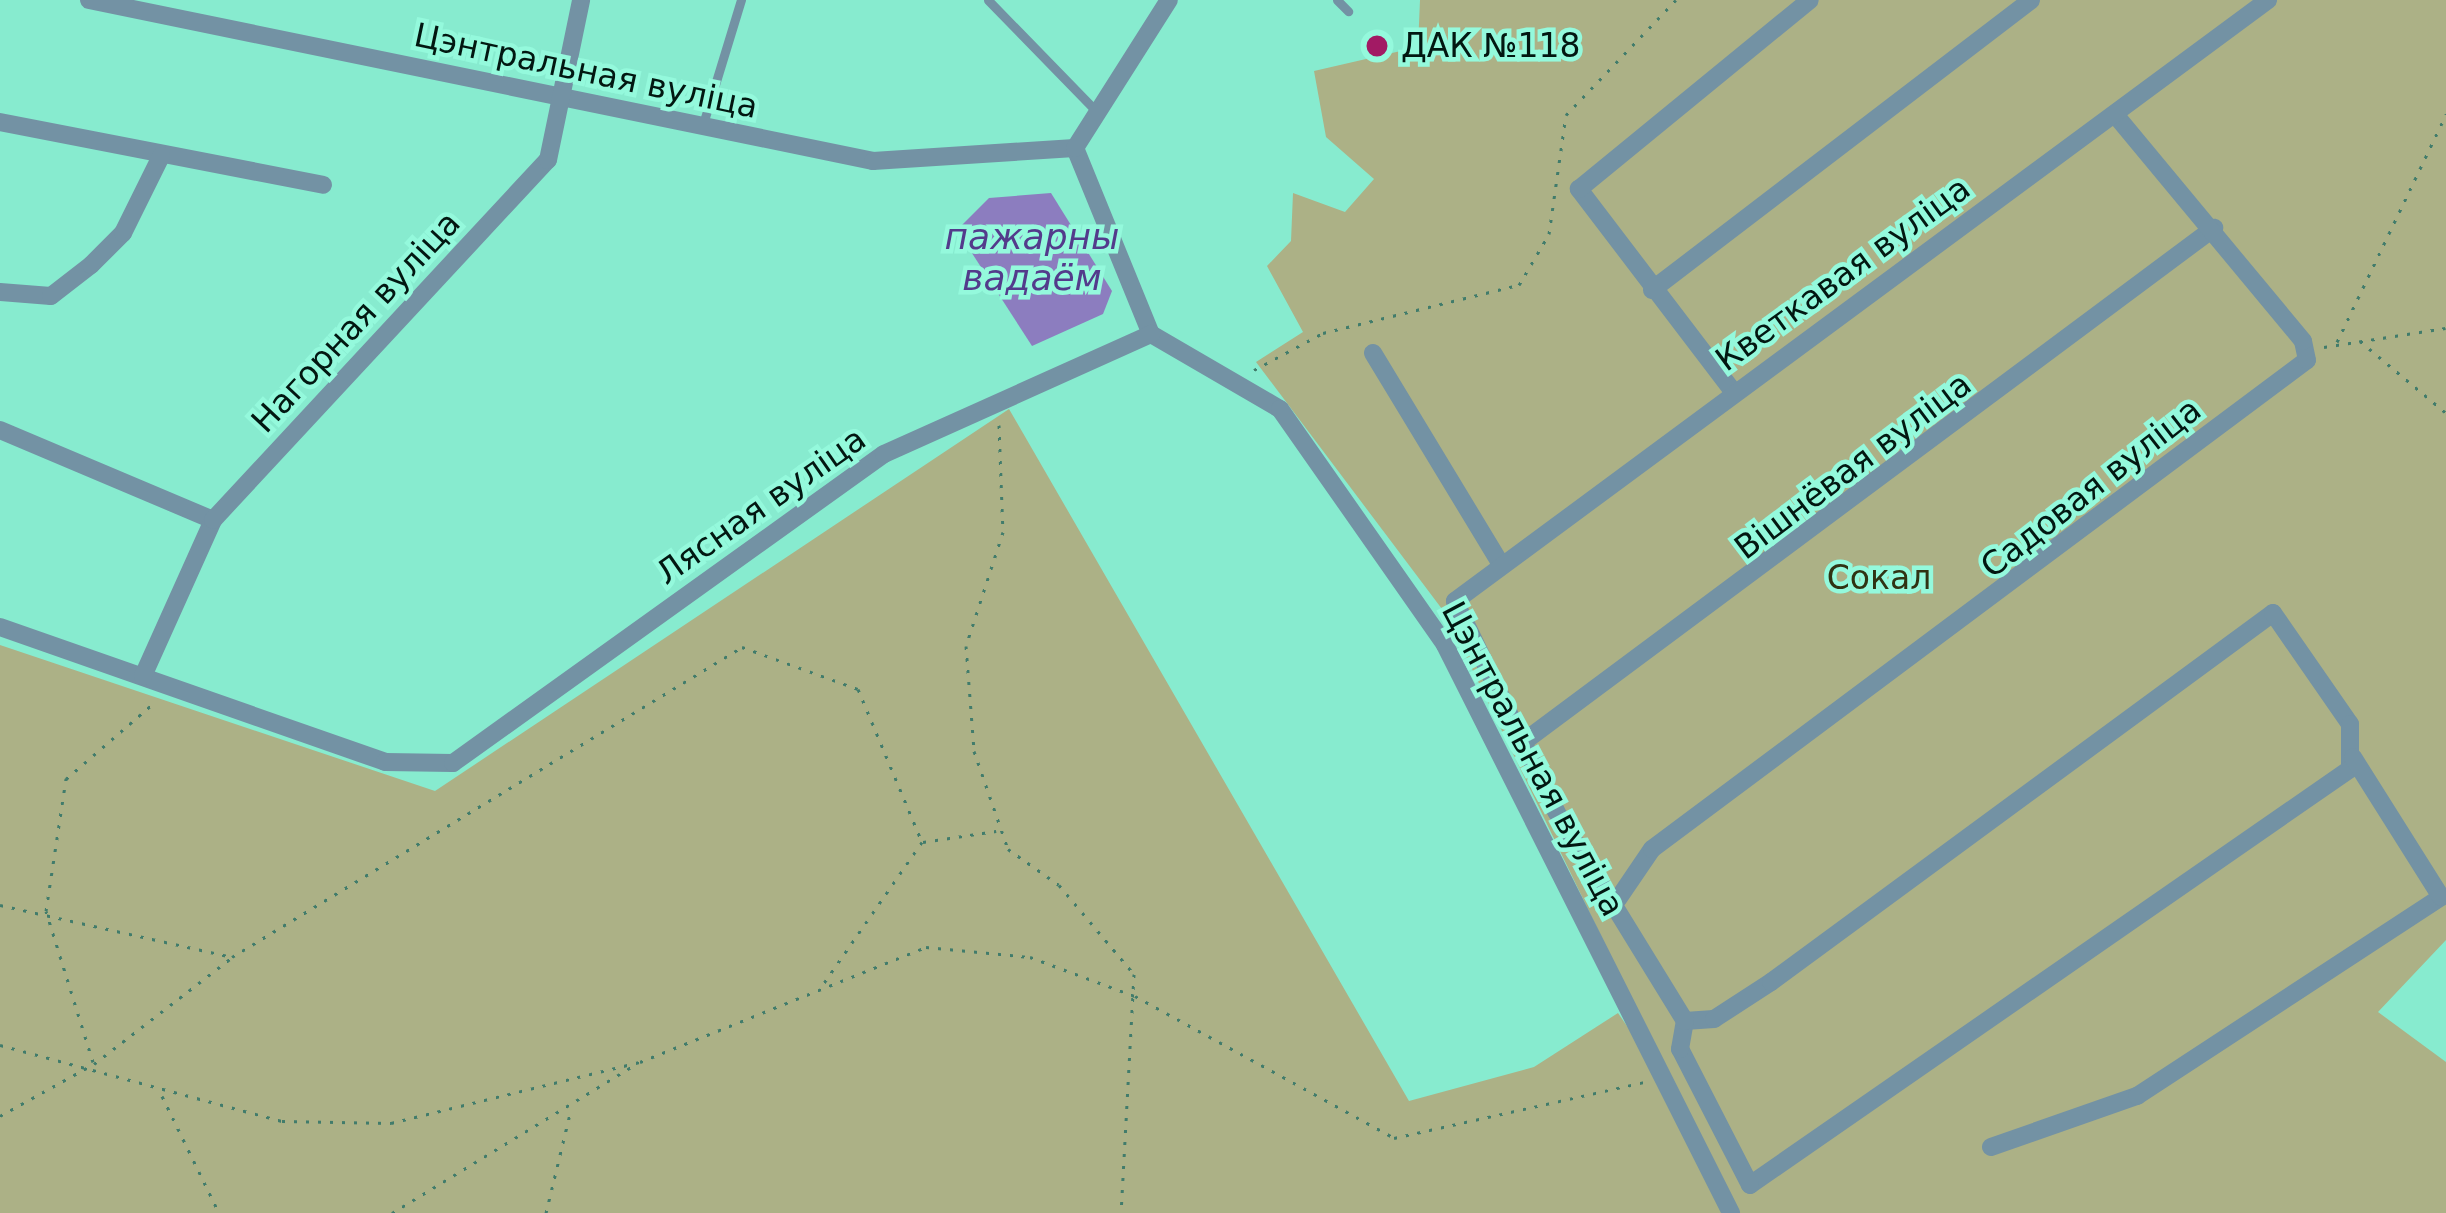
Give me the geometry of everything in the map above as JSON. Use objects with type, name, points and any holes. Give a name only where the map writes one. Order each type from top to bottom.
[{"type":"street","name":"Цэнтральная вуліца","points":[[89,0],[913,163],[1075,148]]},
{"type":"street","name":"Нагорная вуліца","points":[[142,676],[213,520],[548,160],[554,95],[581,0]]},
{"type":"street","points":[[1150,334],[1075,148],[1094,109],[1169,0]]},
{"type":"street","points":[[1732,390],[1582,197],[1589,172],[1810,0]]},
{"type":"street","points":[[1652,290],[2031,0]]},
{"type":"street","name":"Кветкавая вуліца","points":[[1522,743],[1455,601],[1500,562],[1732,390],[2116,116],[2268,0]]},
{"type":"street","points":[[2116,116],[2214,229]]},
{"type":"street","points":[[0,122],[323,185]]},
{"type":"street","points":[[0,292],[51,296],[91,265],[123,233],[161,156]]},
{"type":"street","name":"Садовая вуліца","points":[[1618,899],[1652,850],[2307,360],[2303,341],[2214,229]]},
{"type":"street","name":"Вішнёвая вуліца","points":[[1522,743],[2214,229]]},
{"type":"street","name":"Цэнтральная вуліца","points":[[1150,334],[1240,377],[1295,428],[1445,645],[1630,1003],[1731,1213]]},
{"type":"street","name":"Лясная вуліца","points":[[172,687],[430,768],[472,752],[884,454],[1150,334]]},
{"type":"street","points":[[1373,352],[1500,562]]},
{"type":"street","points":[[0,430],[213,520]]},
{"type":"street","points":[[1685,1021],[1714,1019],[1771,982],[2273,613],[2350,724],[2352,763],[2440,897],[2137,1096],[1991,1147]]},
{"type":"street","points":[[0,627],[172,687]]},
{"type":"street","points":[[1522,743],[1596,884],[1618,899],[1685,1021],[1680,1049],[1750,1185],[2352,763]]},
{"type":"street","points":[[1630,1003],[1664,986]]},
{"type":"lane","points":[[703,124],[741,0]]},
{"type":"lane","points":[[988,0],[1094,109]]},
{"type":"lane","points":[[1336,0],[1348,11]]},
{"type":"path","points":[[1240,377],[1323,333],[1519,285],[1549,234],[1566,115],[1676,0]]},
{"type":"path","points":[[2446,114],[2337,342],[2446,328]]},
{"type":"path","points":[[2359,341],[2446,413]]},
{"type":"path","points":[[998,401],[1003,532],[974,611],[966,698],[998,831],[1134,974],[1121,1213]]},
{"type":"path","points":[[0,1116],[94,1064],[232,957],[742,647],[858,689],[922,842]]},
{"type":"path","points":[[94,1064],[46,911],[66,779],[172,687]]},
{"type":"path","points":[[821,988],[922,842],[998,831]]},
{"type":"path","points":[[0,905],[46,911],[232,957]]},
{"type":"path","points":[[0,1045],[94,1064],[161,1094],[282,1121],[391,1123],[640,1062],[926,947],[1030,957],[1135,996],[1394,1138],[1662,1076]]},
{"type":"path","points":[[392,1213],[640,1062]]},
{"type":"path","points":[[161,1094],[220,1213]]},
{"type":"path","points":[[546,1213],[572,1106]]},
{"type":"green space","name":"Сокал","points":[[1420,0],[2446,0],[2446,940],[2378,1012],[2446,1062],[2446,1213],[0,1213],[0,645],[435,791],[1009,409],[1409,1101],[1534,1067],[1618,1013],[1685,1110],[1445,613],[1256,362],[1303,332],[1267,266],[1291,241],[1293,193],[1345,212],[1374,179],[1326,137],[1314,71],[1418,47]]},
{"type":"water","name":"пажарны вадаём","points":[[1051,193],[1112,291],[1103,314],[1032,346],[957,230],[989,198]]},
{"type":"place","name":"ДАК №118","points":[[1377,46]]}]
